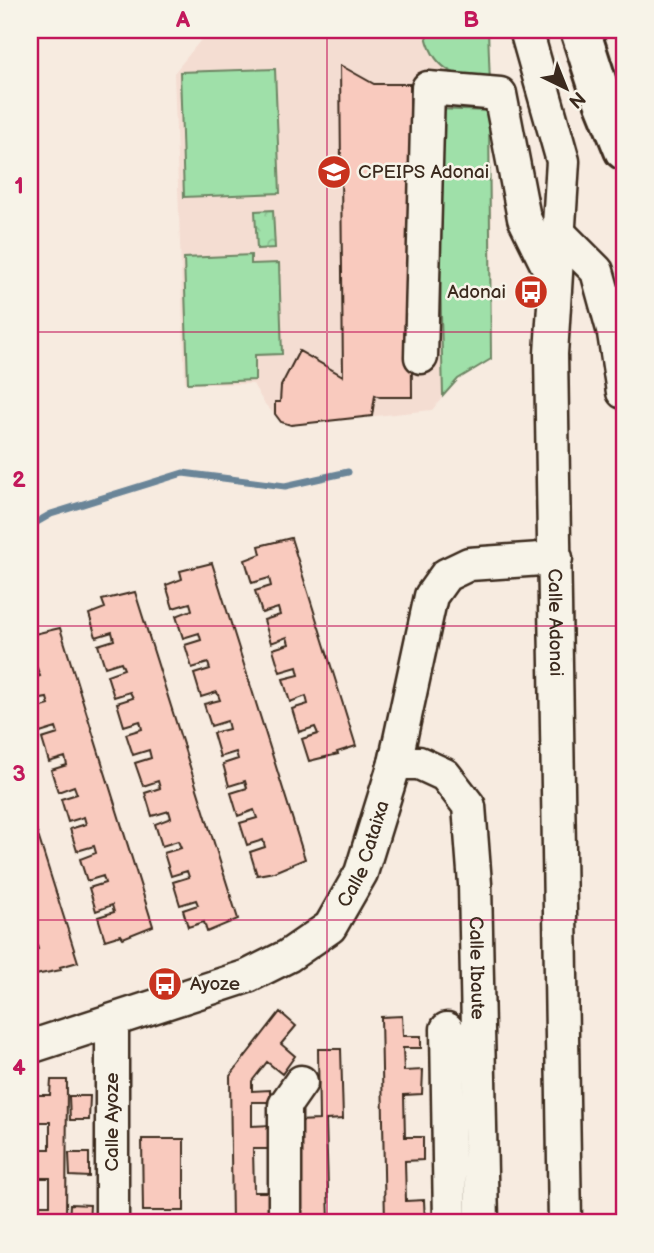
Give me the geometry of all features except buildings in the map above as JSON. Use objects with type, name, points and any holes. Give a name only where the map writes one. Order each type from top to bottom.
[{"type":"highway","points":[[580,30],[598,86],[624,150]]},
{"type":"street","name":"Calle Adonai","points":[[526,30],[563,161],[551,354],[565,1223]]},
{"type":"street","points":[[421,357],[428,88],[500,94],[524,218],[554,279]]},
{"type":"street","points":[[558,232],[597,271],[614,333],[623,391]]},
{"type":"street","name":"Calle Cataixa","points":[[30,1046],[248,976],[288,956],[331,927],[361,873],[395,763],[431,596],[446,575],[469,564],[556,558]]},
{"type":"street","name":"Calle Ibaute","points":[[395,763],[419,764],[445,775],[469,806],[475,884],[482,1211]]},
{"type":"street","name":"Calle Ayoze","points":[[112,1021],[112,1223]]},
{"type":"street","points":[[447,1029],[450,1210],[482,1211]]},
{"type":"street","points":[[285,1223],[285,1105],[301,1082]]},
{"type":"shaded area","name":"CPEIPS Adonai","points":[[209,30],[488,30],[492,232],[491,359],[458,379],[432,410],[291,425],[281,422],[264,403],[253,384],[185,384],[174,73]]},
{"type":"green space","points":[[425,30],[488,30],[490,83],[466,78],[447,69],[433,54]]},
{"type":"green space","points":[[275,69],[280,193],[184,197],[180,72]]},
{"type":"green space","points":[[436,109],[489,111],[491,359],[458,379],[443,396]]},
{"type":"green space","points":[[273,210],[275,248],[257,249],[255,211]]},
{"type":"green space","points":[[251,255],[251,264],[279,263],[282,354],[255,355],[255,380],[188,383],[184,258]]},
{"type":"waterway","points":[[30,526],[51,514],[183,473],[285,486],[348,472]]},
{"type":"place","name":"CPEIPS Adonai","points":[[334,172]]},
{"type":"place","name":"Adonai","points":[[531,292]]},
{"type":"place","name":"Ayoze","points":[[165,984]]}]
